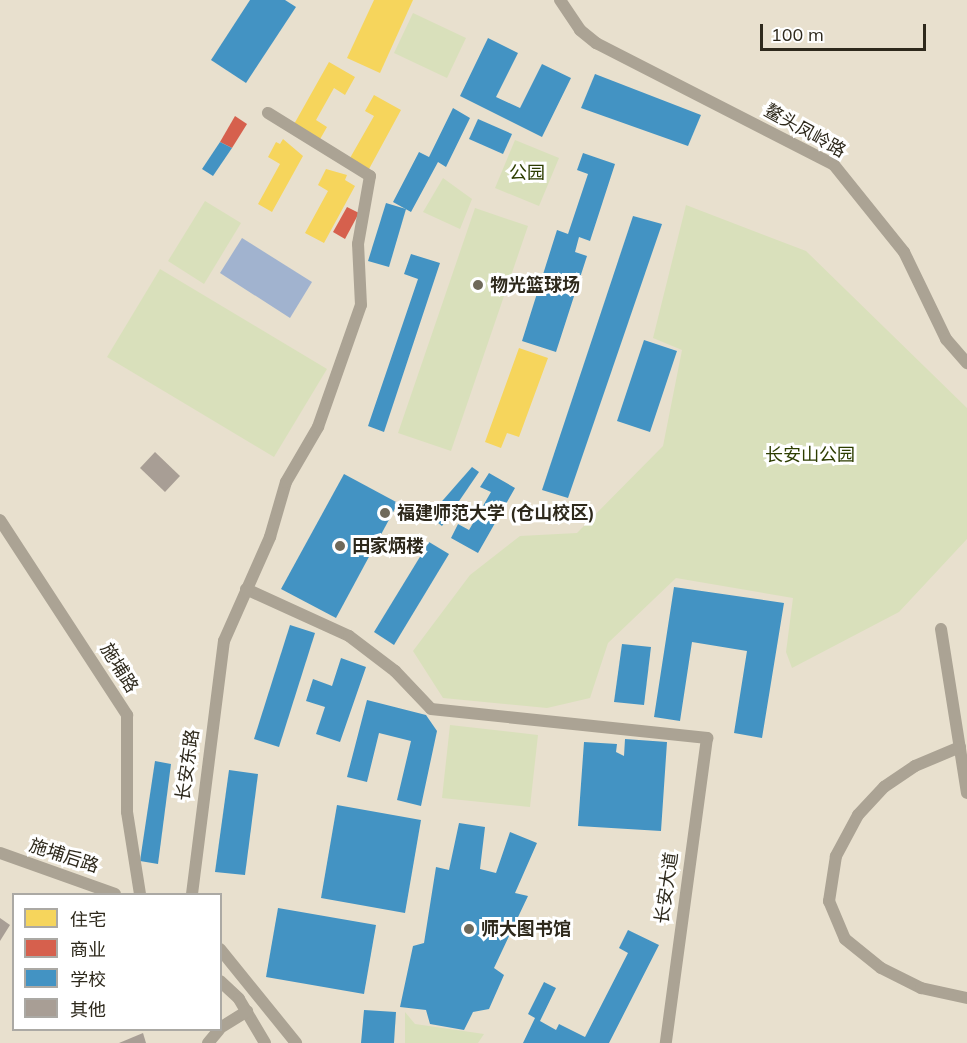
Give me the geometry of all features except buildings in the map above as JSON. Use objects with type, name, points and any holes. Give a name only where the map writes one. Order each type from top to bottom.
[{"type":"street","name":"鳌头凤岭路","points":[[560,0],[591,40],[834,165],[904,252],[946,339],[967,363]]},
{"type":"street","name":"长安东路","points":[[192,893],[224,641],[270,537],[286,482],[318,428],[361,305],[358,244],[370,176],[268,113]]},
{"type":"street","name":"施埔路","points":[[0,520],[127,715],[127,812],[140,893]]},
{"type":"street","name":"长安大道","points":[[246,589],[349,636],[395,671],[431,709],[707,738],[666,1043]]},
{"type":"street","points":[[941,629],[967,793]]},
{"type":"street","points":[[960,747],[915,766],[884,787],[858,815],[836,856],[829,901],[845,939],[880,968],[921,988],[967,998]]},
{"type":"street","name":"施埔后路","points":[[0,853],[112,893]]},
{"type":"street","points":[[222,952],[296,1043]]},
{"type":"street","points":[[222,983],[247,1011],[265,1043]]},
{"type":"street","points":[[222,1028],[247,1011]]},
{"type":"street","points":[[208,1043],[218,1031]]},
{"type":"green space","points":[[413,13],[466,38],[447,78],[394,53]]},
{"type":"green space","name":"公园","points":[[515,140],[559,158],[539,206],[495,188]]},
{"type":"green space","points":[[443,178],[472,199],[460,229],[423,212]]},
{"type":"green space","points":[[205,201],[241,223],[204,284],[168,261]]},
{"type":"green space","name":"长安山公园","points":[[686,205],[806,251],[967,408],[967,539],[899,612],[792,668],[786,652],[793,598],[676,578],[608,643],[590,698],[547,708],[443,698],[413,651],[470,575],[520,536],[577,533],[663,446],[682,350],[653,338]]},
{"type":"green space","name":"物光篮球场","points":[[475,208],[528,226],[451,451],[398,433]]},
{"type":"green space","points":[[160,269],[327,369],[274,457],[107,357]]},
{"type":"green space","points":[[450,725],[538,735],[530,807],[442,798]]},
{"type":"green space","points":[[405,1012],[415,1024],[484,1034],[478,1043],[405,1043]]},
{"type":"water","points":[[242,238],[312,282],[290,318],[220,273]]},
{"type":"place","name":"物光篮球场","points":[[478,285]]},
{"type":"place","name":"福建师范大学 (仓山校区)","points":[[385,513]]},
{"type":"place","name":"田家炳楼","points":[[340,546]]},
{"type":"place","name":"师大图书馆","points":[[469,929]]}]
